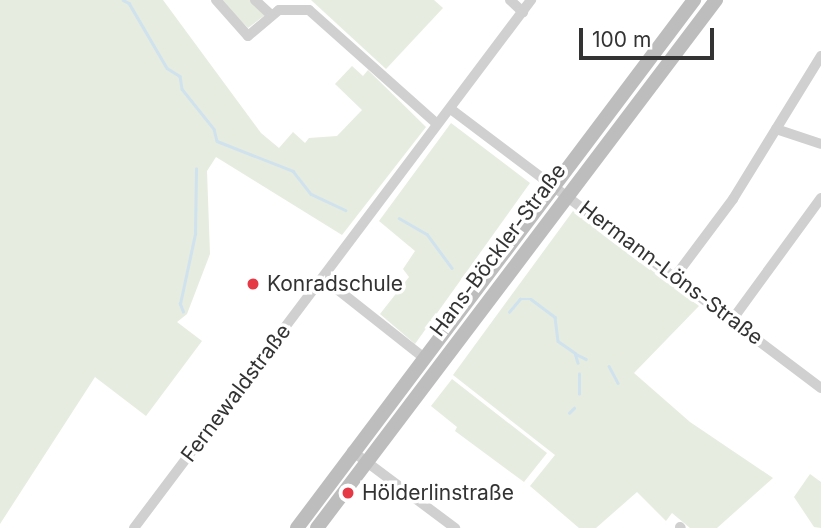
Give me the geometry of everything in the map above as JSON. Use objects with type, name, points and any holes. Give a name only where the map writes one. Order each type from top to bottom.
[{"type":"main road","name":"Hans-Böckler-Straße","points":[[297,528],[352,451],[694,0]]},
{"type":"main road","name":"Hans-Böckler-Straße","points":[[317,528],[716,0]]},
{"type":"street","points":[[216,0],[248,36],[271,15],[293,7],[309,10],[436,123]]},
{"type":"street","points":[[255,0],[271,15]]},
{"type":"street","points":[[510,0],[523,12]]},
{"type":"street","name":"Fernewaldstraße","points":[[134,528],[436,123],[452,110],[531,0]]},
{"type":"street","points":[[674,278],[733,199],[821,56]]},
{"type":"street","name":"Hermann-Löns-Straße","points":[[452,110],[567,194],[821,388]]},
{"type":"street","points":[[776,129],[821,144]]},
{"type":"street","points":[[732,320],[821,198]]},
{"type":"street","name":"Hans-Böckler-Straße","points":[[323,278],[423,357]]},
{"type":"street","points":[[352,451],[455,528]]},
{"type":"shaded area","points":[[0,0],[163,0],[261,133],[279,148],[293,132],[305,143],[309,138],[337,136],[362,110],[335,84],[352,66],[363,76],[368,70],[426,127],[342,235],[216,157],[207,171],[210,254],[187,314],[177,322],[202,341],[146,416],[95,377],[0,524]]},
{"type":"shaded area","points":[[221,0],[251,0],[265,15],[248,28]]},
{"type":"shaded area","points":[[311,0],[434,0],[443,8],[386,69]]},
{"type":"shaded area","points":[[451,123],[530,183],[415,344],[380,314],[409,277],[403,269],[415,251],[379,221]]},
{"type":"shaded area","points":[[573,211],[699,306],[634,373],[690,422],[773,478],[717,528],[690,528],[672,513],[666,521],[637,492],[596,528],[579,528],[530,486],[555,455],[453,375]]},
{"type":"shaded area","points":[[452,379],[547,453],[524,482],[455,431],[457,427],[431,406]]},
{"type":"shaded area","points":[[810,474],[821,482],[821,528],[814,527],[794,497]]},
{"type":"waterway","points":[[123,0],[129,3],[167,68],[180,76],[182,89],[214,129],[217,141],[293,171],[311,194],[345,210]]},
{"type":"waterway","points":[[183,312],[180,304],[195,234],[196,169]]},
{"type":"waterway","points":[[399,218],[427,234],[452,268]]},
{"type":"waterway","points":[[509,312],[520,299],[531,299],[555,317],[558,341],[575,353],[578,363]]},
{"type":"waterway","points":[[576,354],[586,359]]},
{"type":"waterway","points":[[609,366],[618,383]]},
{"type":"waterway","points":[[579,374],[579,394]]},
{"type":"waterway","points":[[569,413],[574,408]]},
{"type":"place","name":"Konradschule","points":[[253,284]]},
{"type":"place","name":"Hölderlinstraße","points":[[348,493]]}]
